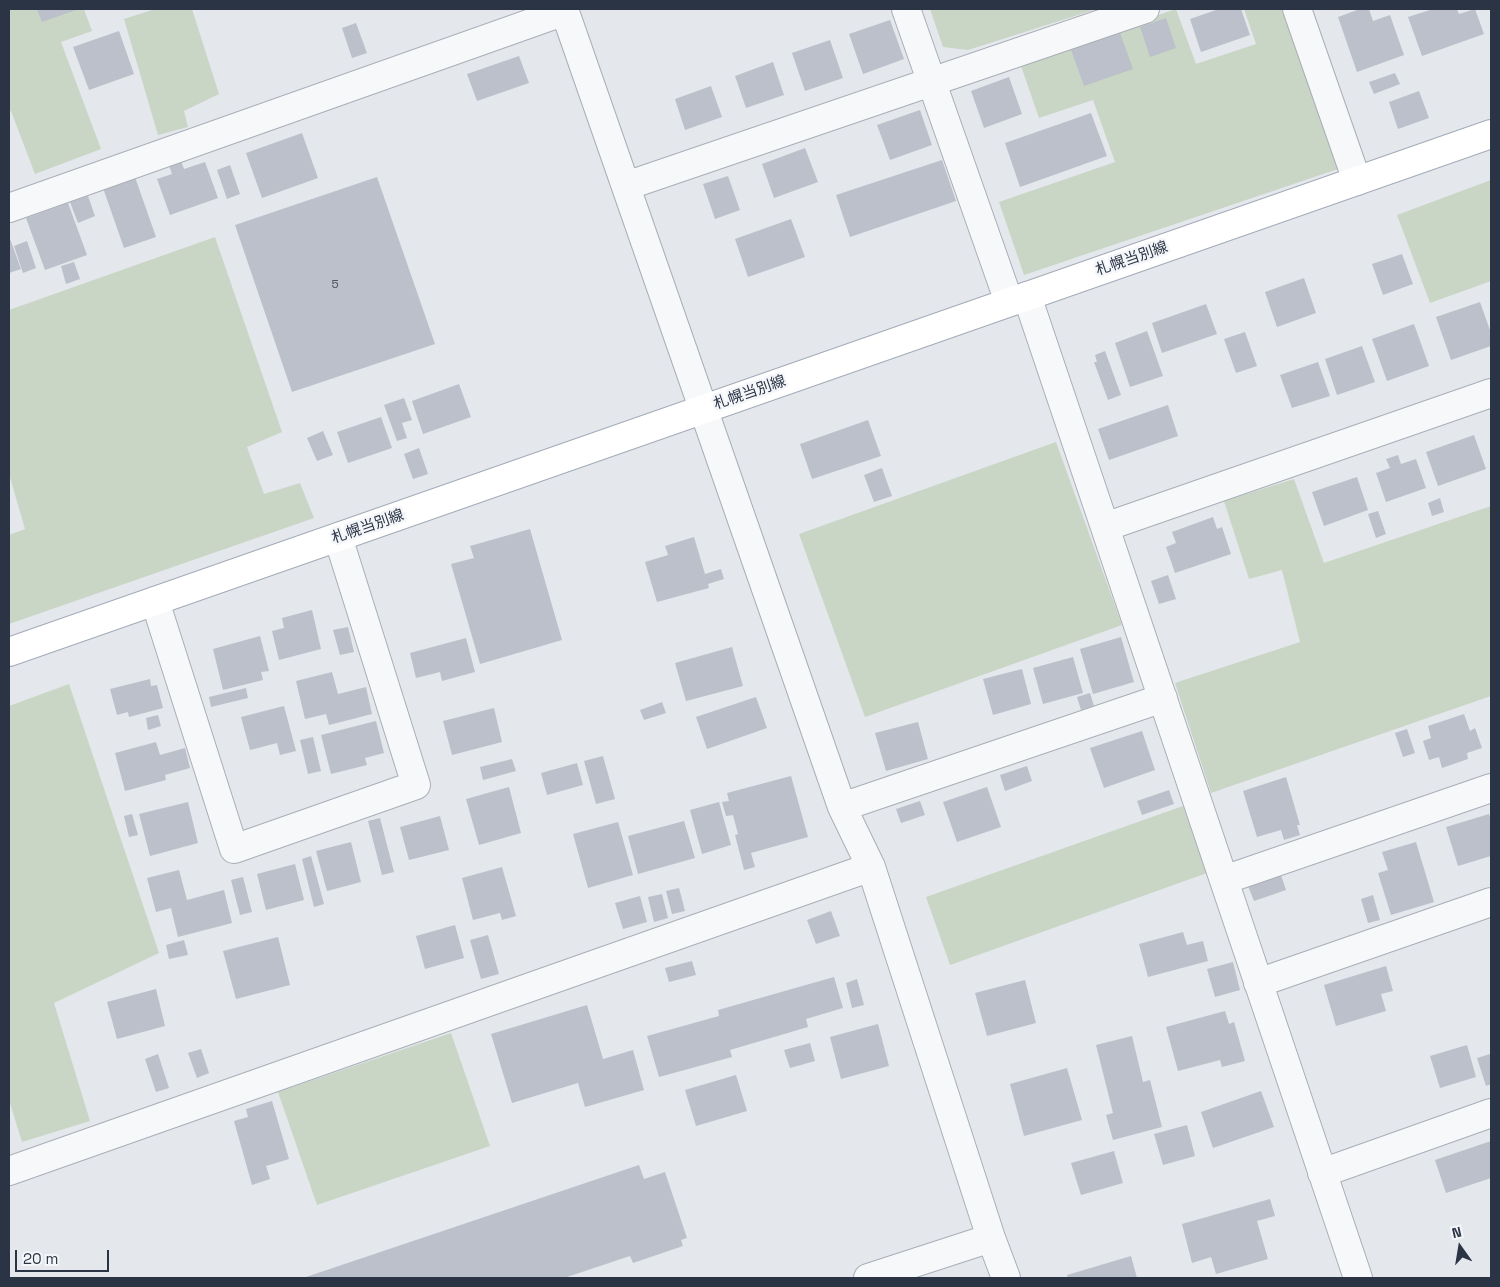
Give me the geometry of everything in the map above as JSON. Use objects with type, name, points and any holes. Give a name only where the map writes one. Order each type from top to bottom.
[{"type":"main road","name":"札幌当別線","points":[[9,652],[1491,134]]},
{"type":"street","points":[[906,9],[932,83],[1018,299],[1105,527],[1358,1278]]},
{"type":"street","points":[[626,186],[1145,9]]},
{"type":"street","points":[[1297,9],[1357,181]]},
{"type":"street","points":[[9,208],[565,10],[842,807],[870,867],[991,1238],[1006,1278]]},
{"type":"street","points":[[1105,527],[1491,393]]},
{"type":"street","points":[[155,601],[234,849],[416,785],[338,537]]},
{"type":"street","points":[[842,807],[1163,698]]},
{"type":"street","points":[[1224,880],[1491,788]]},
{"type":"street","points":[[9,1171],[870,867]]},
{"type":"street","points":[[1258,983],[1491,902]]},
{"type":"street","points":[[1322,1173],[1491,1113]]},
{"type":"street","points":[[868,1278],[991,1238]]},
{"type":"green space","points":[[9,9],[84,9],[92,31],[61,42],[101,149],[35,174],[11,111],[9,112]]},
{"type":"green space","points":[[155,9],[192,9],[219,94],[184,111],[188,127],[158,135],[124,19]]},
{"type":"green space","points":[[930,9],[1097,9],[968,50],[943,47]]},
{"type":"green space","points":[[1176,9],[1196,64],[1256,44],[1244,9],[1287,9],[1341,168],[1024,275],[999,202],[1115,162],[1093,100],[1039,118],[1020,63]]},
{"type":"green space","points":[[1491,180],[1491,281],[1430,303],[1397,215]]},
{"type":"green space","points":[[215,237],[282,432],[247,447],[264,494],[300,483],[314,518],[9,624],[9,535],[25,529],[9,474],[9,310]]},
{"type":"green space","points":[[1056,442],[1122,625],[865,717],[799,534]]},
{"type":"green space","points":[[1294,479],[1324,563],[1491,506],[1491,696],[1211,793],[1175,683],[1300,642],[1282,570],[1249,579],[1224,501]]},
{"type":"green space","points":[[69,684],[159,953],[54,1003],[90,1121],[22,1142],[9,1100],[9,706]]},
{"type":"green space","points":[[1183,806],[1207,873],[950,965],[926,897]]},
{"type":"green space","points":[[451,1033],[490,1146],[317,1205],[278,1092]]},
{"type":"building","points":[[37,9],[79,9],[42,22]]},
{"type":"building","points":[[1219,9],[1241,9],[1250,35],[1201,52],[1190,19]]},
{"type":"building","points":[[1360,9],[1369,9],[1373,21],[1390,15],[1404,55],[1357,72],[1338,17]]},
{"type":"building","points":[[1433,9],[1457,9],[1459,14],[1475,9],[1484,34],[1422,56],[1408,17]]},
{"type":"building","points":[[1166,18],[1176,48],[1150,57],[1140,27]]},
{"type":"building","points":[[890,20],[904,59],[863,74],[849,34]]},
{"type":"building","points":[[356,23],[367,53],[352,58],[342,28]]},
{"type":"building","points":[[1119,30],[1133,69],[1084,86],[1070,47]]},
{"type":"building","points":[[119,31],[134,74],[89,90],[73,47]]},
{"type":"building","points":[[830,40],[843,78],[805,91],[792,53]]},
{"type":"building","points":[[519,56],[529,83],[477,101],[467,74]]},
{"type":"building","points":[[773,62],[784,95],[746,108],[735,76]]},
{"type":"building","points":[[1395,73],[1400,84],[1374,94],[1369,82]]},
{"type":"building","points":[[1009,77],[1022,114],[984,128],[971,91]]},
{"type":"building","points":[[711,86],[722,117],[685,130],[675,99]]},
{"type":"building","points":[[1419,91],[1429,118],[1398,129],[1389,102]]},
{"type":"building","points":[[920,110],[932,145],[890,160],[877,125]]},
{"type":"building","points":[[1091,113],[1107,156],[1020,187],[1005,143]]},
{"type":"building","points":[[302,133],[318,178],[262,198],[246,153]]},
{"type":"building","points":[[805,148],[818,182],[774,198],[762,164]]},
{"type":"building","points":[[942,160],[956,201],[850,237],[836,195]]},
{"type":"building","points":[[181,161],[184,169],[205,162],[218,198],[170,215],[157,179],[172,174],[169,165]]},
{"type":"building","points":[[230,165],[240,194],[227,199],[217,170]]},
{"type":"building","points":[[728,176],[740,210],[715,219],[703,184]]},
{"type":"building","points":[[135,177],[156,237],[124,248],[103,188]]},
{"type":"building","points":[[377,177],[435,344],[292,392],[235,225]]},
{"type":"building","points":[[88,196],[95,216],[78,223],[70,202]]},
{"type":"building","points":[[68,203],[87,255],[45,270],[26,218]]},
{"type":"building","points":[[791,219],[805,257],[748,277],[735,239]]},
{"type":"building","points":[[9,236],[21,269],[9,273]]},
{"type":"building","points":[[27,241],[36,268],[23,273],[14,246]]},
{"type":"building","points":[[1402,254],[1413,284],[1383,295],[1372,264]]},
{"type":"building","points":[[74,262],[80,279],[66,284],[61,266]]},
{"type":"building","points":[[1304,278],[1316,313],[1277,327],[1265,292]]},
{"type":"building","points":[[1480,302],[1491,333],[1491,346],[1451,360],[1436,317]]},
{"type":"building","points":[[1206,304],[1217,334],[1162,353],[1152,323]]},
{"type":"building","points":[[1414,324],[1429,366],[1387,381],[1372,339]]},
{"type":"building","points":[[1147,331],[1163,376],[1130,387],[1115,343]]},
{"type":"building","points":[[1245,332],[1257,366],[1236,373],[1224,339]]},
{"type":"building","points":[[1362,346],[1375,382],[1337,395],[1325,359]]},
{"type":"building","points":[[1105,351],[1121,395],[1108,400],[1094,362],[1097,362],[1095,355]]},
{"type":"building","points":[[1318,362],[1330,396],[1292,408],[1280,375]]},
{"type":"building","points":[[459,384],[471,417],[423,434],[412,401]]},
{"type":"building","points":[[404,398],[412,420],[402,423],[407,438],[397,441],[384,405]]},
{"type":"building","points":[[1168,405],[1178,436],[1109,460],[1098,429]]},
{"type":"building","points":[[381,417],[392,448],[348,463],[337,432]]},
{"type":"building","points":[[868,420],[881,456],[812,479],[800,444]]},
{"type":"building","points":[[323,431],[333,455],[317,461],[307,438]]},
{"type":"building","points":[[1474,435],[1486,469],[1438,486],[1426,452]]},
{"type":"building","points":[[419,448],[428,474],[413,479],[404,454]]},
{"type":"building","points":[[1398,455],[1401,464],[1416,459],[1426,488],[1386,502],[1376,473],[1390,468],[1386,459]]},
{"type":"building","points":[[882,468],[892,496],[874,502],[864,475]]},
{"type":"building","points":[[1357,477],[1368,510],[1324,526],[1312,492]]},
{"type":"building","points":[[1440,498],[1444,512],[1432,516],[1428,503]]},
{"type":"building","points":[[1378,511],[1386,534],[1376,538],[1368,514]]},
{"type":"building","points":[[1213,517],[1217,529],[1222,527],[1231,554],[1175,573],[1166,547],[1176,543],[1172,532]]},
{"type":"building","points":[[530,529],[562,640],[480,664],[451,564],[474,558],[470,546]]},
{"type":"building","points":[[694,537],[705,574],[721,569],[724,579],[708,584],[709,588],[657,602],[645,562],[668,555],[665,546]]},
{"type":"building","points":[[1168,575],[1176,599],[1159,604],[1151,581]]},
{"type":"building","points":[[312,610],[321,649],[279,660],[272,631],[284,628],[282,618]]},
{"type":"building","points":[[348,627],[354,652],[340,655],[333,630]]},
{"type":"building","points":[[260,636],[269,671],[261,672],[263,680],[223,690],[213,649]]},
{"type":"building","points":[[1121,637],[1134,682],[1093,694],[1080,649]]},
{"type":"building","points":[[466,638],[475,672],[442,681],[440,672],[416,678],[410,653]]},
{"type":"building","points":[[732,647],[743,686],[686,701],[675,663]]},
{"type":"building","points":[[1073,657],[1083,693],[1043,704],[1033,668]]},
{"type":"building","points":[[1022,669],[1031,704],[993,715],[983,679]]},
{"type":"building","points":[[332,672],[338,694],[366,687],[372,714],[329,725],[326,714],[305,719],[296,681]]},
{"type":"building","points":[[150,679],[151,686],[157,685],[163,708],[129,717],[128,712],[117,715],[110,689]]},
{"type":"building","points":[[246,688],[248,698],[211,707],[209,697]]},
{"type":"building","points":[[1090,693],[1094,706],[1081,710],[1077,697]]},
{"type":"building","points":[[756,697],[767,728],[707,749],[696,717]]},
{"type":"building","points":[[662,702],[666,713],[644,720],[640,710]]},
{"type":"building","points":[[284,706],[296,751],[280,755],[277,743],[250,750],[241,717]]},
{"type":"building","points":[[494,708],[502,742],[452,755],[443,721]]},
{"type":"building","points":[[1464,714],[1470,731],[1475,728],[1482,748],[1467,753],[1468,759],[1442,768],[1439,757],[1429,760],[1423,741],[1431,738],[1428,726]]},
{"type":"building","points":[[158,715],[161,726],[148,730],[146,718]]},
{"type":"building","points":[[376,721],[384,753],[365,758],[367,765],[331,774],[321,735]]},
{"type":"building","points":[[918,722],[928,759],[886,771],[875,733]]},
{"type":"building","points":[[1407,729],[1415,753],[1403,757],[1395,733]]},
{"type":"building","points":[[1142,731],[1155,770],[1104,788],[1090,748]]},
{"type":"building","points":[[313,737],[321,771],[308,774],[300,740]]},
{"type":"building","points":[[156,742],[160,755],[185,748],[190,768],[165,775],[166,780],[125,791],[115,753]]},
{"type":"building","points":[[603,756],[615,799],[596,804],[584,761]]},
{"type":"building","points":[[512,759],[516,771],[483,780],[480,767]]},
{"type":"building","points":[[577,763],[583,785],[547,795],[541,773]]},
{"type":"building","points":[[1027,766],[1032,781],[1005,791],[1000,775]]},
{"type":"building","points":[[791,776],[808,837],[751,853],[755,867],[744,870],[735,835],[738,834],[733,815],[726,816],[722,802],[729,801],[727,793]]},
{"type":"building","points":[[1286,777],[1300,825],[1297,825],[1300,835],[1284,840],[1281,830],[1257,837],[1243,791]]},
{"type":"building","points":[[509,787],[521,833],[479,845],[466,799]]},
{"type":"building","points":[[987,787],[1001,827],[957,842],[943,802]]},
{"type":"building","points":[[1169,790],[1174,804],[1142,815],[1137,801]]},
{"type":"building","points":[[920,801],[925,815],[901,823],[896,809]]},
{"type":"building","points":[[188,802],[198,843],[150,856],[139,814]]},
{"type":"building","points":[[719,802],[731,845],[702,854],[690,810]]},
{"type":"building","points":[[132,814],[138,835],[129,837],[124,816]]},
{"type":"building","points":[[1489,814],[1491,820],[1491,856],[1458,866],[1446,827]]},
{"type":"building","points":[[440,816],[449,850],[409,860],[400,827]]},
{"type":"building","points":[[380,818],[394,872],[382,875],[368,821]]},
{"type":"building","points":[[684,821],[695,858],[638,874],[628,836]]},
{"type":"building","points":[[618,822],[633,875],[588,888],[573,834]]},
{"type":"building","points":[[351,842],[361,882],[327,891],[316,851]]},
{"type":"building","points":[[1416,842],[1434,902],[1391,915],[1378,873],[1388,870],[1382,852]]},
{"type":"building","points":[[311,856],[324,904],[314,907],[302,859]]},
{"type":"building","points":[[295,864],[304,900],[266,910],[257,874]]},
{"type":"building","points":[[502,867],[516,916],[502,920],[500,913],[473,920],[462,878]]},
{"type":"building","points":[[179,870],[187,900],[224,890],[232,923],[178,937],[171,908],[156,912],[147,878]]},
{"type":"building","points":[[1281,875],[1286,890],[1254,901],[1248,886]]},
{"type":"building","points":[[243,877],[252,912],[240,915],[231,880]]},
{"type":"building","points":[[679,888],[685,911],[672,914],[666,891]]},
{"type":"building","points":[[662,894],[668,918],[654,922],[648,897]]},
{"type":"building","points":[[1373,895],[1380,920],[1368,923],[1361,899]]},
{"type":"building","points":[[640,896],[647,922],[623,929],[615,903]]},
{"type":"building","points":[[831,911],[840,936],[816,944],[807,920]]},
{"type":"building","points":[[455,925],[464,958],[425,969],[416,936]]},
{"type":"building","points":[[1183,932],[1187,945],[1203,941],[1208,961],[1148,977],[1139,944]]},
{"type":"building","points":[[488,935],[499,974],[481,979],[470,940]]},
{"type":"building","points":[[278,937],[290,985],[236,999],[223,951]]},
{"type":"building","points":[[184,940],[188,955],[169,959],[166,945]]},
{"type":"building","points":[[692,961],[696,975],[669,982],[665,968]]},
{"type":"building","points":[[1233,962],[1240,990],[1215,997],[1207,969]]},
{"type":"building","points":[[1386,966],[1393,991],[1381,994],[1386,1011],[1336,1026],[1324,985]]},
{"type":"building","points":[[834,977],[843,1008],[806,1019],[808,1027],[730,1050],[732,1057],[659,1077],[647,1036],[719,1016],[718,1010]]},
{"type":"building","points":[[857,979],[864,1005],[852,1008],[846,983]]},
{"type":"building","points":[[1025,980],[1036,1023],[987,1036],[975,993]]},
{"type":"building","points":[[156,989],[165,1026],[117,1039],[107,1002]]},
{"type":"building","points":[[587,1005],[603,1059],[633,1050],[644,1090],[585,1107],[578,1083],[512,1103],[491,1034]]},
{"type":"building","points":[[1225,1011],[1229,1024],[1234,1022],[1245,1061],[1222,1067],[1220,1060],[1178,1071],[1166,1027]]},
{"type":"building","points":[[878,1024],[889,1066],[841,1079],[830,1037]]},
{"type":"building","points":[[1132,1036],[1143,1082],[1150,1080],[1162,1127],[1113,1140],[1106,1115],[1113,1113],[1096,1045]]},
{"type":"building","points":[[810,1043],[815,1061],[790,1068],[784,1050]]},
{"type":"building","points":[[1467,1045],[1476,1077],[1440,1088],[1430,1056]]},
{"type":"building","points":[[201,1049],[209,1073],[197,1078],[188,1053]]},
{"type":"building","points":[[158,1054],[169,1088],[156,1092],[145,1059]]},
{"type":"building","points":[[1490,1054],[1491,1084],[1486,1086],[1477,1058]]},
{"type":"building","points":[[1067,1068],[1082,1120],[1024,1136],[1010,1084]]},
{"type":"building","points":[[736,1075],[747,1111],[696,1126],[685,1090]]},
{"type":"building","points":[[1261,1091],[1274,1127],[1213,1148],[1201,1112]]},
{"type":"building","points":[[272,1101],[289,1159],[266,1166],[270,1179],[252,1185],[234,1121],[248,1117],[246,1109]]},
{"type":"building","points":[[1187,1125],[1195,1156],[1163,1165],[1154,1134]]},
{"type":"building","points":[[1491,1141],[1491,1178],[1446,1193],[1435,1160]]},
{"type":"building","points":[[1114,1151],[1123,1183],[1081,1195],[1071,1163]]},
{"type":"building","points":[[639,1165],[644,1179],[665,1172],[687,1238],[681,1240],[683,1246],[633,1263],[630,1256],[564,1278],[303,1278]]},
{"type":"building","points":[[1270,1199],[1275,1216],[1257,1221],[1268,1259],[1216,1274],[1211,1257],[1192,1263],[1182,1224]]},
{"type":"building","points":[[1131,1256],[1137,1278],[1068,1278],[1067,1275]]}]
